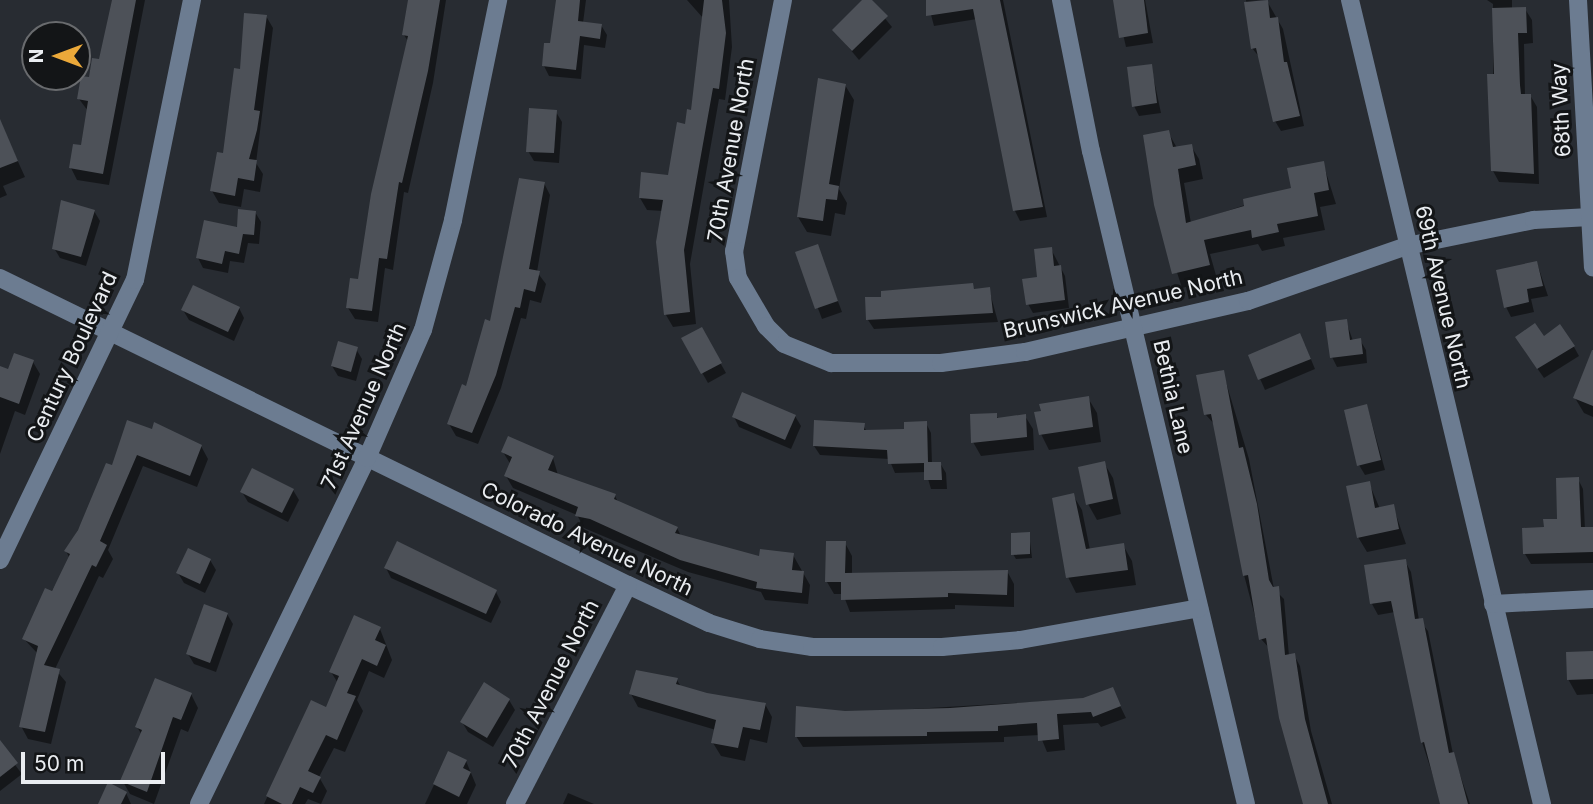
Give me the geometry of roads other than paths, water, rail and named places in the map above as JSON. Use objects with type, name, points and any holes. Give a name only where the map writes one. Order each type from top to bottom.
[{"type":"street","name":"Century Boulevard","points":[[0,560],[111,333],[144,247],[192,0]]},
{"type":"street","name":"71st Avenue North","points":[[199,804],[403,383],[440,277],[498,0]]},
{"type":"street","name":"70th Avenue North","points":[[783,0],[738,224],[734,251],[738,278],[749,304],[784,344],[807,356],[856,366]]},
{"type":"street","name":"Bethia Lane","points":[[1061,0],[1133,329],[1246,804]]},
{"type":"street","name":"69th Avenue North","points":[[1350,0],[1542,804]]},
{"type":"street","name":"68th Way","points":[[1578,0],[1590,217]]},
{"type":"street","name":"Brunswick Avenue North","points":[[856,366],[1025,352],[1248,301],[1407,246],[1534,220],[1590,217]]},
{"type":"street","points":[[1590,217],[1593,268]]},
{"type":"street","name":"Colorado Avenue North","points":[[0,278],[628,585],[709,623],[760,639],[811,647],[942,647],[1020,640],[1199,608]]},
{"type":"street","name":"70th Avenue North","points":[[515,804],[628,585]]},
{"type":"street","points":[[1493,604],[1593,599]]}]
